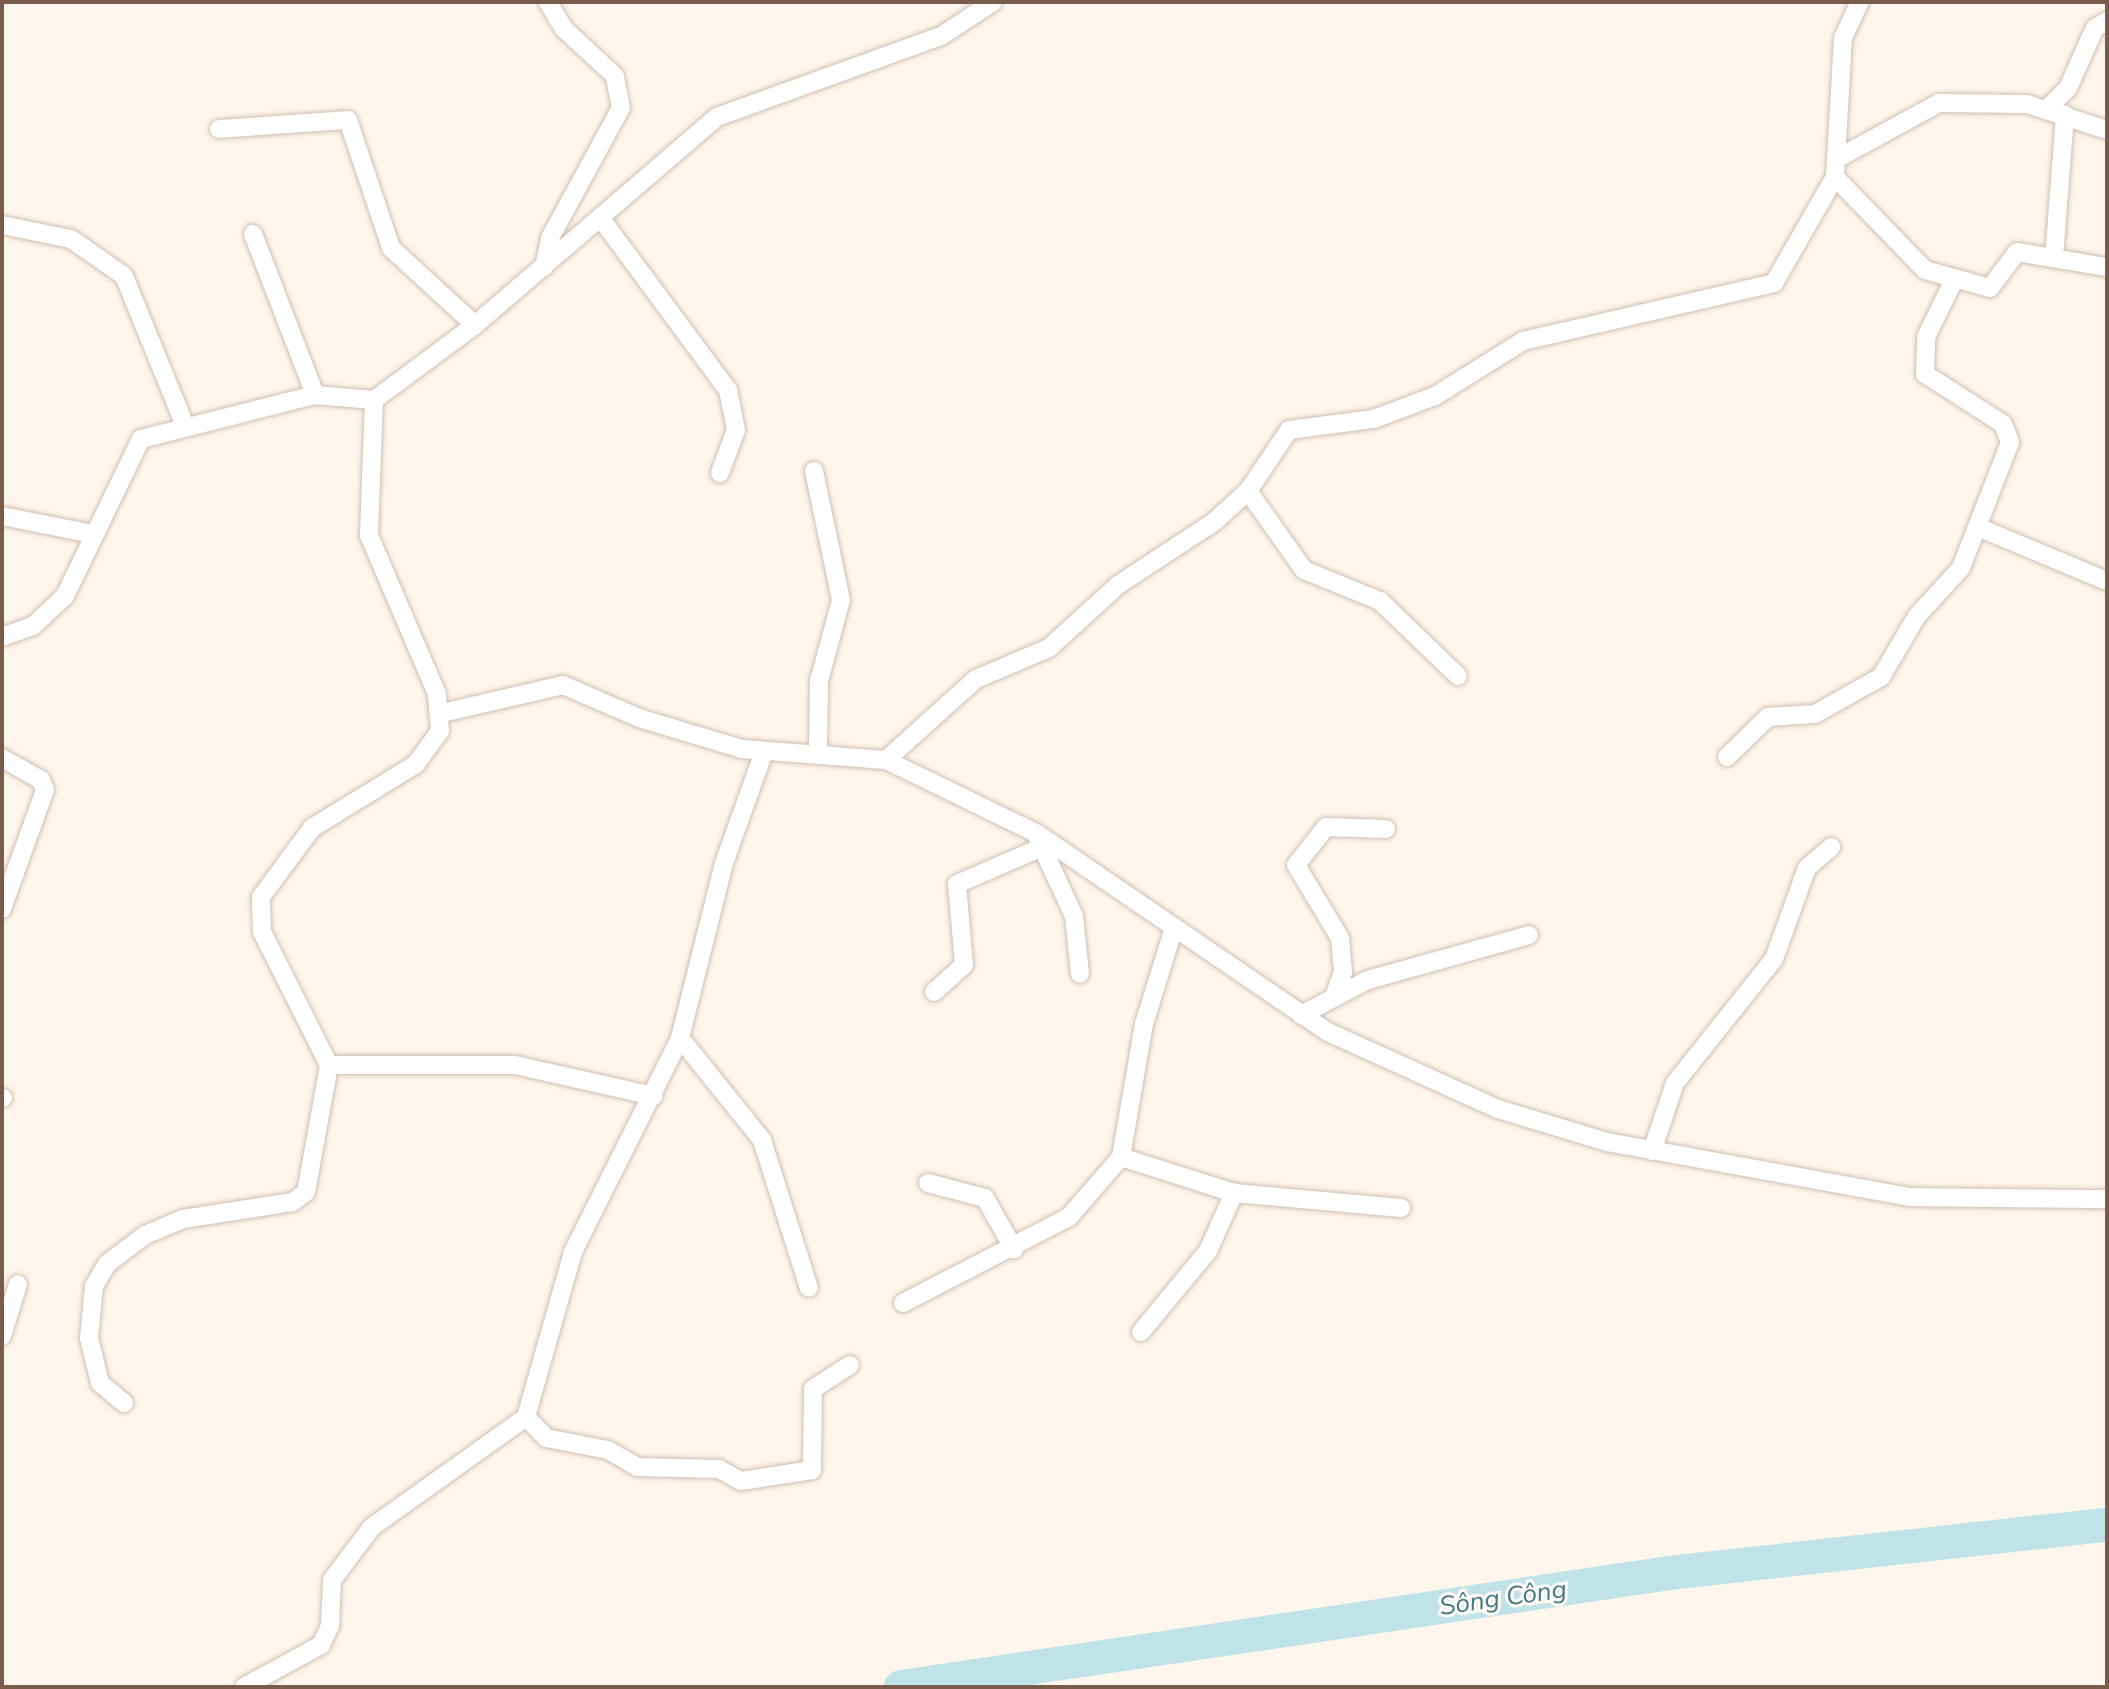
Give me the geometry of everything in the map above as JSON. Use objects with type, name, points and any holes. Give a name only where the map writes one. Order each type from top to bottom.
[{"type":"street","points":[[544,267],[550,238],[621,108],[615,76],[564,29],[548,2]]},
{"type":"street","points":[[2,638],[52,613],[93,534],[129,453],[156,431],[315,395],[374,400],[475,325],[602,220],[717,117],[941,36],[993,2]]},
{"type":"street","points":[[886,760],[976,679],[1049,648],[1118,585],[1214,522],[1248,491],[1276,444],[1304,424],[1374,419],[1435,396],[1523,341],[1774,283],[1835,177],[1840,157],[1843,38],[1860,2]]},
{"type":"street","points":[[2054,258],[2056,111],[2095,28],[2107,21]]},
{"type":"street","points":[[1840,157],[1924,106],[2056,111],[2107,130]]},
{"type":"street","points":[[219,129],[348,120],[391,248],[475,325]]},
{"type":"street","points":[[1835,177],[1913,264],[1954,280],[1998,286],[2017,252],[2107,267]]},
{"type":"street","points":[[602,220],[728,390],[736,430],[720,473]]},
{"type":"street","points":[[2,225],[71,239],[124,276],[184,423]]},
{"type":"street","points":[[253,234],[315,395]]},
{"type":"street","points":[[1727,757],[1768,717],[1815,714],[1881,677],[1917,616],[1961,568],[1980,528],[2009,433],[1925,374],[1922,359],[1954,280]]},
{"type":"street","points":[[124,1403],[100,1383],[89,1338],[94,1286],[107,1264],[145,1235],[183,1219],[302,1199],[329,1065],[262,932],[261,897],[312,828],[431,750],[442,713],[369,535],[374,400]]},
{"type":"street","points":[[814,471],[841,600],[819,681],[818,754]]},
{"type":"street","points":[[1248,491],[1304,570],[1380,601],[1458,676]]},
{"type":"street","points":[[2,516],[93,534]]},
{"type":"street","points":[[1980,528],[2107,581]]},
{"type":"street","points":[[442,713],[563,685],[639,718],[764,752],[886,760],[1039,840],[1301,1015],[1498,1109],[1652,1151],[1909,1197],[2107,1199]]},
{"type":"street","points":[[244,1687],[321,1645],[330,1626],[332,1580],[372,1527],[526,1417],[573,1252],[654,1096],[680,1038],[724,863],[764,752]]},
{"type":"street","points":[[2,758],[41,780],[45,790],[2,909]]},
{"type":"street","points":[[1335,994],[1343,972],[1340,938],[1296,865],[1326,827],[1386,829]]},
{"type":"street","points":[[1039,840],[1074,916],[1080,974]]},
{"type":"street","points":[[934,992],[964,965],[957,884],[1039,840]]},
{"type":"street","points":[[1652,1151],[1675,1083],[1774,959],[1807,868],[1831,847]]},
{"type":"street","points":[[903,1303],[1014,1249],[1069,1217],[1121,1157],[1144,1024],[1173,931]]},
{"type":"street","points":[[1301,1015],[1335,994],[1529,935]]},
{"type":"street","points":[[680,1038],[762,1140],[809,1288]]},
{"type":"street","points":[[329,1065],[515,1065],[654,1096]]},
{"type":"street","points":[[1121,1157],[1234,1193],[1401,1208]]},
{"type":"street","points":[[928,1183],[985,1198],[1014,1249]]},
{"type":"street","points":[[1141,1332],[1208,1251],[1234,1193]]},
{"type":"street","points":[[2,1336],[18,1284]]},
{"type":"street","points":[[526,1417],[546,1438],[608,1450],[637,1467],[719,1469],[741,1481],[812,1470],[813,1389],[850,1365]]},
{"type":"waterway","name":"Sông Công","points":[[901,1687],[1669,1573],[2107,1525]]}]
